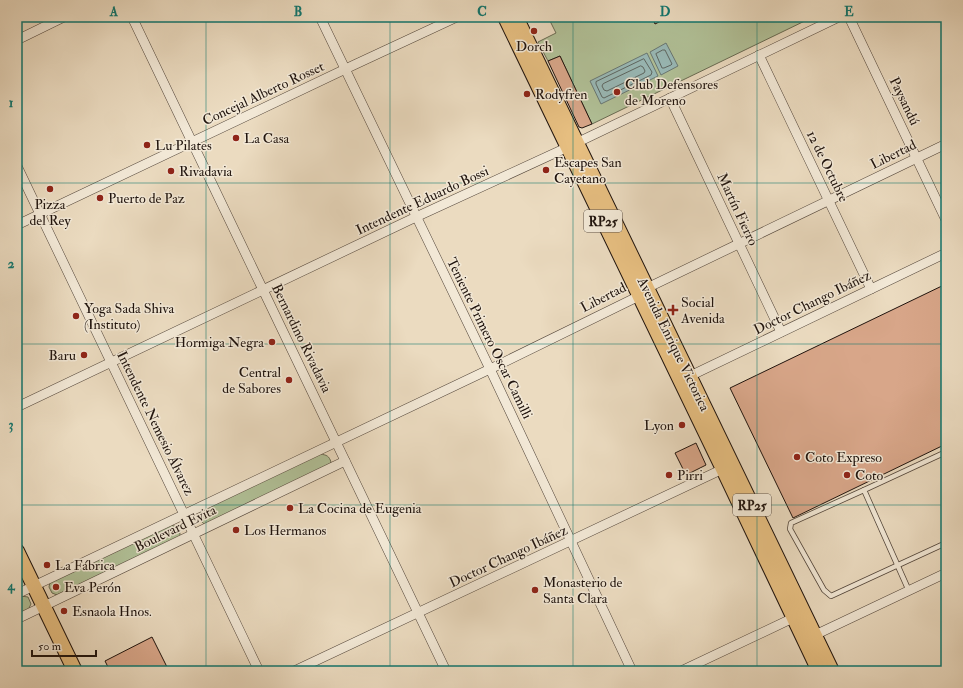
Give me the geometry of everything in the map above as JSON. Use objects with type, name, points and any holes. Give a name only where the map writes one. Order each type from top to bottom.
[{"type":"main road","name":"Avenida Enrique Victorica","points":[[505,17],[573,145]]},
{"type":"main road","name":"Avenida Enrique Victorica","points":[[516,17],[573,145],[642,292],[728,467],[815,635],[832,671]]},
{"type":"main road","name":"Avenida Enrique Victorica","points":[[642,292],[690,376],[793,618],[819,671]]},
{"type":"main road","points":[[17,550],[75,671]]},
{"type":"street","points":[[17,40],[64,17]]},
{"type":"street","name":"Bernardino Rivadavia","points":[[132,17],[446,671]]},
{"type":"street","name":"Teniente Primero Oscar Camilli","points":[[320,17],[490,369],[632,671]]},
{"type":"street","name":"Concejal Alberto Rosset","points":[[17,225],[458,17]]},
{"type":"street","name":"Intendente Eduardo Bossi","points":[[17,407],[416,217],[573,145],[839,17]]},
{"type":"street","name":"Paysandú","points":[[849,17],[918,158],[946,220]]},
{"type":"street","name":"12 de Octubre","points":[[759,55],[871,289]]},
{"type":"street","name":"Martín Fierro","points":[[670,98],[781,332]]},
{"type":"street","name":"Libertad","points":[[336,442],[490,369],[642,292],[946,144]]},
{"type":"street","name":"Intendente Nemesio Álvarez","points":[[17,166],[259,671]]},
{"type":"street","name":"Doctor Chango Ibáñez","points":[[690,376],[946,253]]},
{"type":"street","name":"Boulevard Evita","points":[[17,594],[336,442]]},
{"type":"street","name":"Boulevard Evita","points":[[17,619],[345,461]]},
{"type":"street","name":"Doctor Chango Ibáñez","points":[[294,671],[728,467]]},
{"type":"street","points":[[815,635],[946,573]]},
{"type":"street","points":[[681,671],[793,618]]},
{"type":"lane","points":[[946,452],[791,523],[790,529],[824,590],[831,596],[946,543]]},
{"type":"lane","points":[[864,490],[909,591]]},
{"type":"green space","name":"Club Defensores de Moreno","points":[[548,17],[813,17],[592,124],[560,56],[548,61],[538,42],[556,33]]},
{"type":"green space","points":[[320,454],[328,457],[331,462],[329,466],[206,525],[199,517],[201,510]]},
{"type":"green space","points":[[170,525],[178,529],[180,535],[178,538],[57,595],[52,593],[49,587],[50,582]]},
{"type":"green space","points":[[21,596],[28,597],[31,604],[28,610],[17,615],[17,598]]},
{"type":"water","points":[[666,43],[678,66],[661,75],[650,52]]},
{"type":"water","points":[[647,53],[658,76],[601,104],[590,81]]},
{"type":"building","points":[[652,17],[669,17],[655,24]]},
{"type":"building","points":[[560,56],[592,124],[582,128],[579,127],[548,61]]},
{"type":"building","points":[[946,284],[946,444],[793,518],[730,388]]},
{"type":"building","points":[[696,443],[706,465],[686,475],[675,453]]},
{"type":"building","points":[[152,637],[169,671],[110,671],[105,661]]},
{"type":"place","name":"Dorch","points":[[534,31]]},
{"type":"place","name":"Club Defensores de Moreno","points":[[617,92]]},
{"type":"place","name":"Rodyfren","points":[[527,94]]},
{"type":"place","name":"La Casa","points":[[236,138]]},
{"type":"place","name":"Lu Pilates","points":[[147,145]]},
{"type":"place","name":"Escapes San Cayetano","points":[[546,170]]},
{"type":"place","name":"Rivadavia","points":[[171,171]]},
{"type":"place","name":"Pizza del Rey","points":[[50,189]]},
{"type":"place","name":"Puerto de Paz","points":[[100,198]]},
{"type":"place","name":"Social Avenida","points":[[673,310]]},
{"type":"place","name":"Yoga Sada Shiva (Instituto)","points":[[76,316]]},
{"type":"place","name":"Hormiga Negra","points":[[272,342]]},
{"type":"place","name":"Baru","points":[[84,355]]},
{"type":"place","name":"Central de Sabores","points":[[289,380]]},
{"type":"place","name":"Lyon","points":[[682,425]]},
{"type":"place","name":"Coto Expreso","points":[[797,457]]},
{"type":"place","name":"Pirri","points":[[669,475]]},
{"type":"place","name":"Coto","points":[[847,475]]},
{"type":"place","name":"La Cocina de Eugenia","points":[[290,508]]},
{"type":"place","name":"Los Hermanos","points":[[236,530]]},
{"type":"place","name":"La Fábrica","points":[[47,565]]},
{"type":"place","name":"Eva Perón","points":[[56,587]]},
{"type":"place","name":"Monasterio de Santa Clara","points":[[535,590]]},
{"type":"place","name":"Esnaola Hnos.","points":[[64,611]]}]
